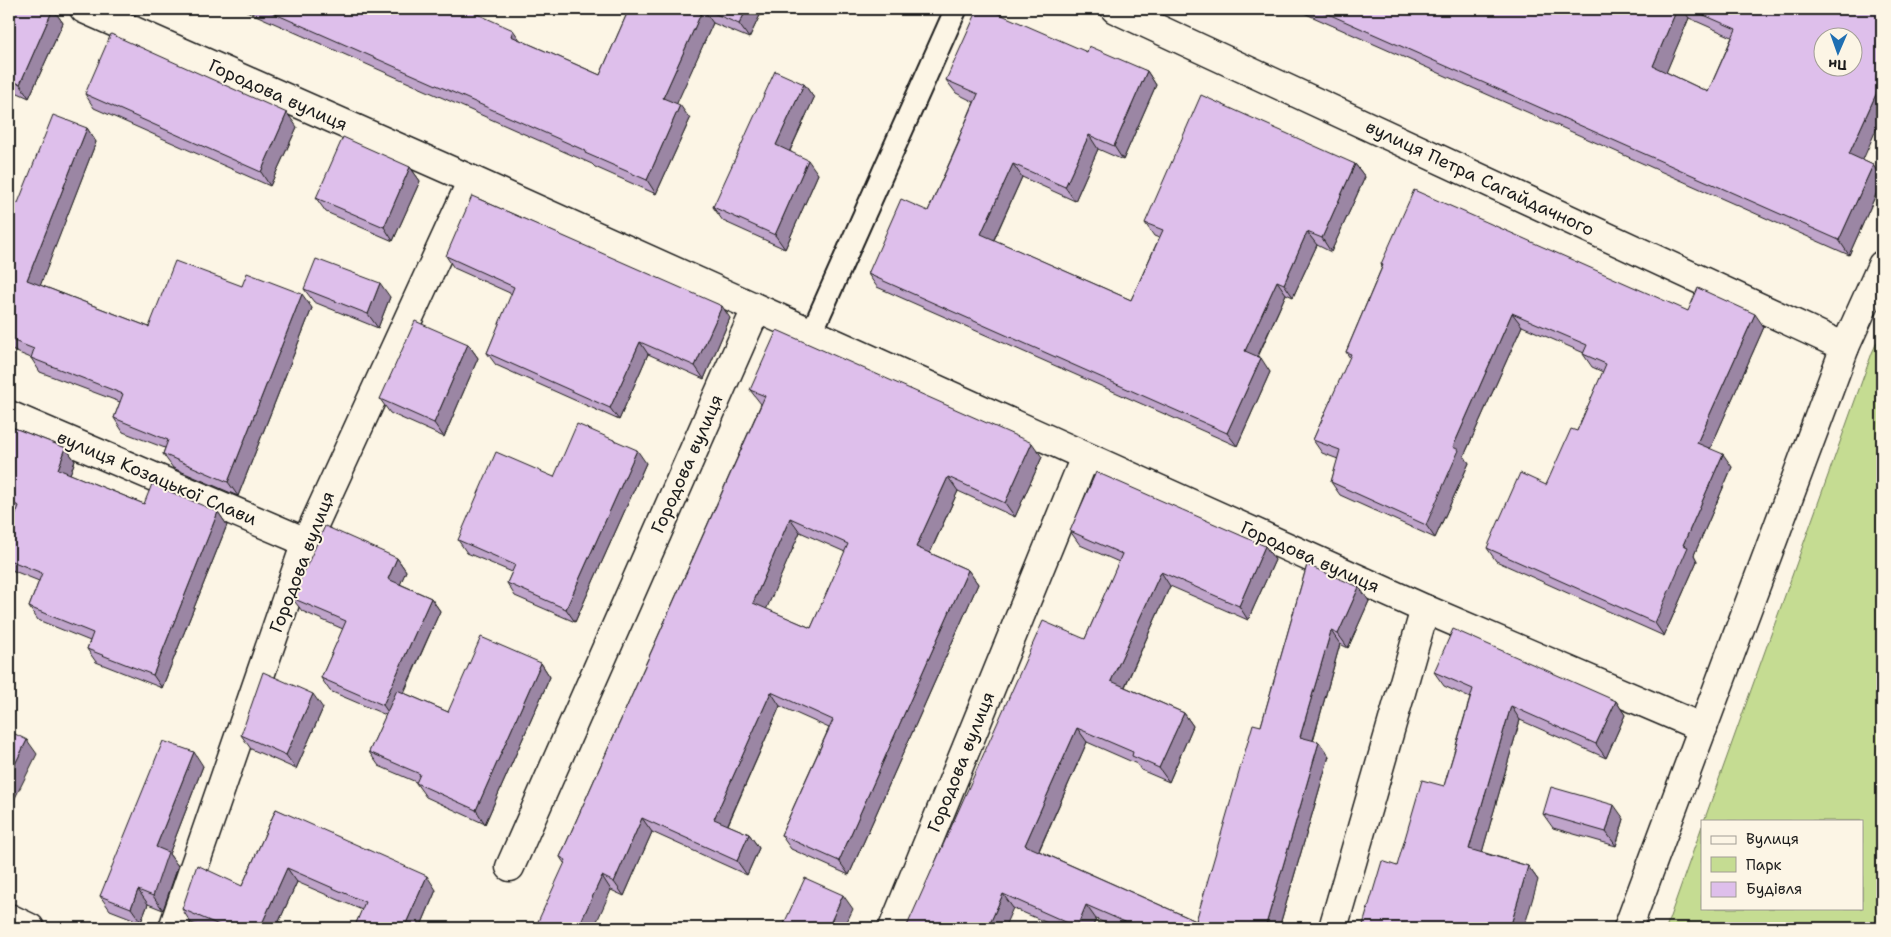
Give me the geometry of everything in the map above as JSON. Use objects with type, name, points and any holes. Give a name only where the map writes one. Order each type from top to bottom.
[{"type":"street","name":"Городова вулиця","points":[[84,9],[472,180],[1425,609],[1703,728]]},
{"type":"street","name":"вулиця Петра Сагайдачного","points":[[1115,9],[1845,346]]},
{"type":"street","name":"Городова вулиця","points":[[173,928],[306,542],[472,180]]},
{"type":"street","points":[[1628,928],[1845,346],[1882,265]]},
{"type":"street","name":"Городова вулиця","points":[[510,866],[756,308]]},
{"type":"street","name":"вулиця Козацької Слави","points":[[9,415],[306,542]]},
{"type":"street","name":"Городова вулиця","points":[[893,928],[1085,456]]},
{"type":"street","points":[[1333,928],[1425,609]]},
{"type":"street","points":[[9,918],[30,928]]},
{"type":"lane","points":[[811,334],[956,9]]},
{"type":"green space","points":[[1882,331],[1882,928],[1666,928],[1701,829],[1701,910],[1864,910],[1864,820],[1704,820],[1872,353]]},
{"type":"building","points":[[9,9],[53,9],[20,84],[9,80]]},
{"type":"building","points":[[264,9],[466,9],[513,30],[511,36],[600,75],[629,9],[703,9],[663,98],[680,105],[647,180],[585,153],[586,151]]},
{"type":"building","points":[[704,9],[747,9],[739,24]]},
{"type":"building","points":[[978,9],[988,9],[1087,52],[1089,46],[1147,71],[1114,146],[1089,135],[1065,187],[1013,164],[981,234],[1131,300],[1163,230],[1145,223],[1201,95],[1355,164],[1322,238],[1307,232],[1284,284],[1277,281],[1245,351],[1261,358],[1227,433],[868,274],[901,199],[928,211],[960,140],[958,140],[978,94],[946,80]]},
{"type":"building","points":[[1317,9],[1677,9],[1653,66],[1708,92],[1736,29],[1690,9],[1882,9],[1882,94],[1877,92],[1849,154],[1873,165],[1839,240]]},
{"type":"building","points":[[111,34],[287,113],[261,172],[85,94]]},
{"type":"building","points":[[775,71],[804,84],[776,145],[808,160],[775,235],[713,207]]},
{"type":"building","points":[[53,115],[87,128],[27,280],[149,327],[175,261],[242,286],[247,273],[302,294],[228,482],[163,454],[168,440],[114,418],[123,394],[31,358],[34,349],[9,339],[9,200],[18,203]]},
{"type":"building","points":[[343,137],[410,167],[384,227],[316,198]]},
{"type":"building","points":[[1414,190],[1688,311],[1698,288],[1755,314],[1697,443],[1723,454],[1683,545],[1688,547],[1655,623],[1487,548],[1520,473],[1546,485],[1571,429],[1577,431],[1606,364],[1583,354],[1587,345],[1512,313],[1453,447],[1459,450],[1426,525],[1331,482],[1340,450],[1313,440],[1351,354],[1346,352],[1383,265],[1381,264]]},
{"type":"building","points":[[472,196],[722,306],[695,366],[640,342],[610,408],[487,353],[514,287],[446,256]]},
{"type":"building","points":[[316,259],[380,283],[368,314],[304,289]]},
{"type":"building","points":[[415,321],[468,344],[434,423],[380,399]]},
{"type":"building","points":[[777,330],[1032,443],[1005,503],[948,477],[916,547],[968,570],[839,861],[781,835],[833,720],[771,692],[714,819],[749,834],[737,861],[642,818],[614,882],[602,876],[578,928],[535,928],[566,860],[560,857],[765,396],[750,390]],"holes":[[[790,518],[848,544],[811,628],[753,603]]]},
{"type":"building","points":[[577,424],[637,450],[566,609],[507,583],[515,565],[458,540],[496,452],[554,477]]},
{"type":"building","points":[[9,426],[66,448],[58,469],[144,504],[152,484],[218,512],[153,675],[87,649],[93,633],[29,607],[42,573],[9,560],[9,533],[19,506],[9,502]]},
{"type":"building","points":[[1096,472],[1265,546],[1239,606],[1161,572],[1111,681],[1184,713],[1159,768],[1132,756],[1133,752],[1077,728],[1025,845],[1196,921],[1253,724],[1261,726],[1307,565],[1359,587],[1338,634],[1331,631],[1300,737],[1319,742],[1265,928],[1139,928],[1086,905],[1077,927],[1003,894],[988,928],[906,928],[1043,621],[1085,639],[1122,554],[1070,531]]},
{"type":"building","points":[[325,526],[397,558],[388,579],[431,598],[383,705],[321,678],[346,621],[292,598]]},
{"type":"building","points":[[1453,629],[1616,701],[1596,744],[1511,706],[1469,849],[1528,866],[1510,928],[1362,928],[1382,861],[1397,866],[1422,780],[1444,786],[1473,689],[1434,672]]},
{"type":"building","points":[[481,637],[541,663],[476,810],[416,783],[420,774],[369,752],[397,690],[448,712]]},
{"type":"building","points":[[263,672],[313,694],[286,755],[241,735]]},
{"type":"building","points":[[9,731],[27,740],[9,776]]},
{"type":"building","points":[[163,741],[194,752],[156,847],[168,852],[153,896],[138,890],[131,908],[100,896]]},
{"type":"building","points":[[1551,787],[1614,805],[1606,832],[1543,814]]},
{"type":"building","points":[[276,809],[427,876],[404,928],[354,928],[365,902],[287,868],[260,928],[226,928],[182,909],[197,865],[242,886]]},
{"type":"building","points":[[805,878],[843,895],[828,928],[782,928]]}]
